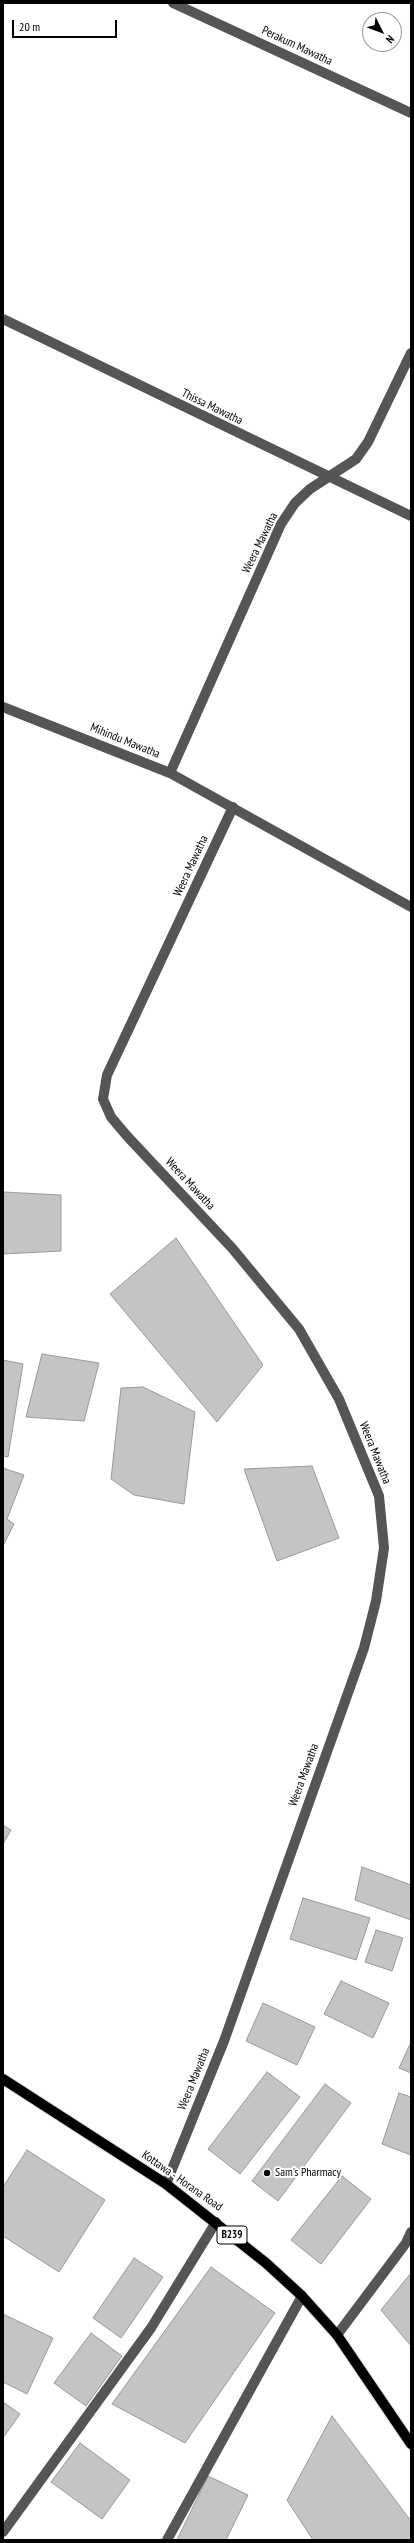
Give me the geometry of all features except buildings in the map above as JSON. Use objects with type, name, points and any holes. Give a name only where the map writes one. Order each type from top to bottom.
[{"type":"main road","name":"Kottawa - Horana Road","points":[[3,2079],[166,2184],[266,2262],[302,2296],[337,2335],[411,2444]]},
{"type":"street","name":"Perakum Mawatha","points":[[173,3],[411,113]]},
{"type":"street","name":"Thissa Mawatha","points":[[3,319],[411,516]]},
{"type":"street","name":"Weera Mawatha","points":[[170,772],[281,524],[295,503],[328,477],[356,459],[368,442],[411,353]]},
{"type":"street","name":"Mihindu Mawatha","points":[[3,707],[170,772],[411,907]]},
{"type":"street","name":"Weera Mawatha","points":[[166,2184],[224,2041],[364,1648],[376,1602],[384,1548],[379,1496],[339,1399],[300,1329],[232,1248],[127,1136],[111,1117],[103,1099],[107,1075],[233,807]]},
{"type":"street","points":[[3,2532],[151,2328],[216,2222]]},
{"type":"street","points":[[337,2335],[406,2243],[411,2232]]},
{"type":"street","points":[[167,2540],[302,2296]]},
{"type":"place","name":"Sam's Pharmacy","points":[[267,2173]]}]
